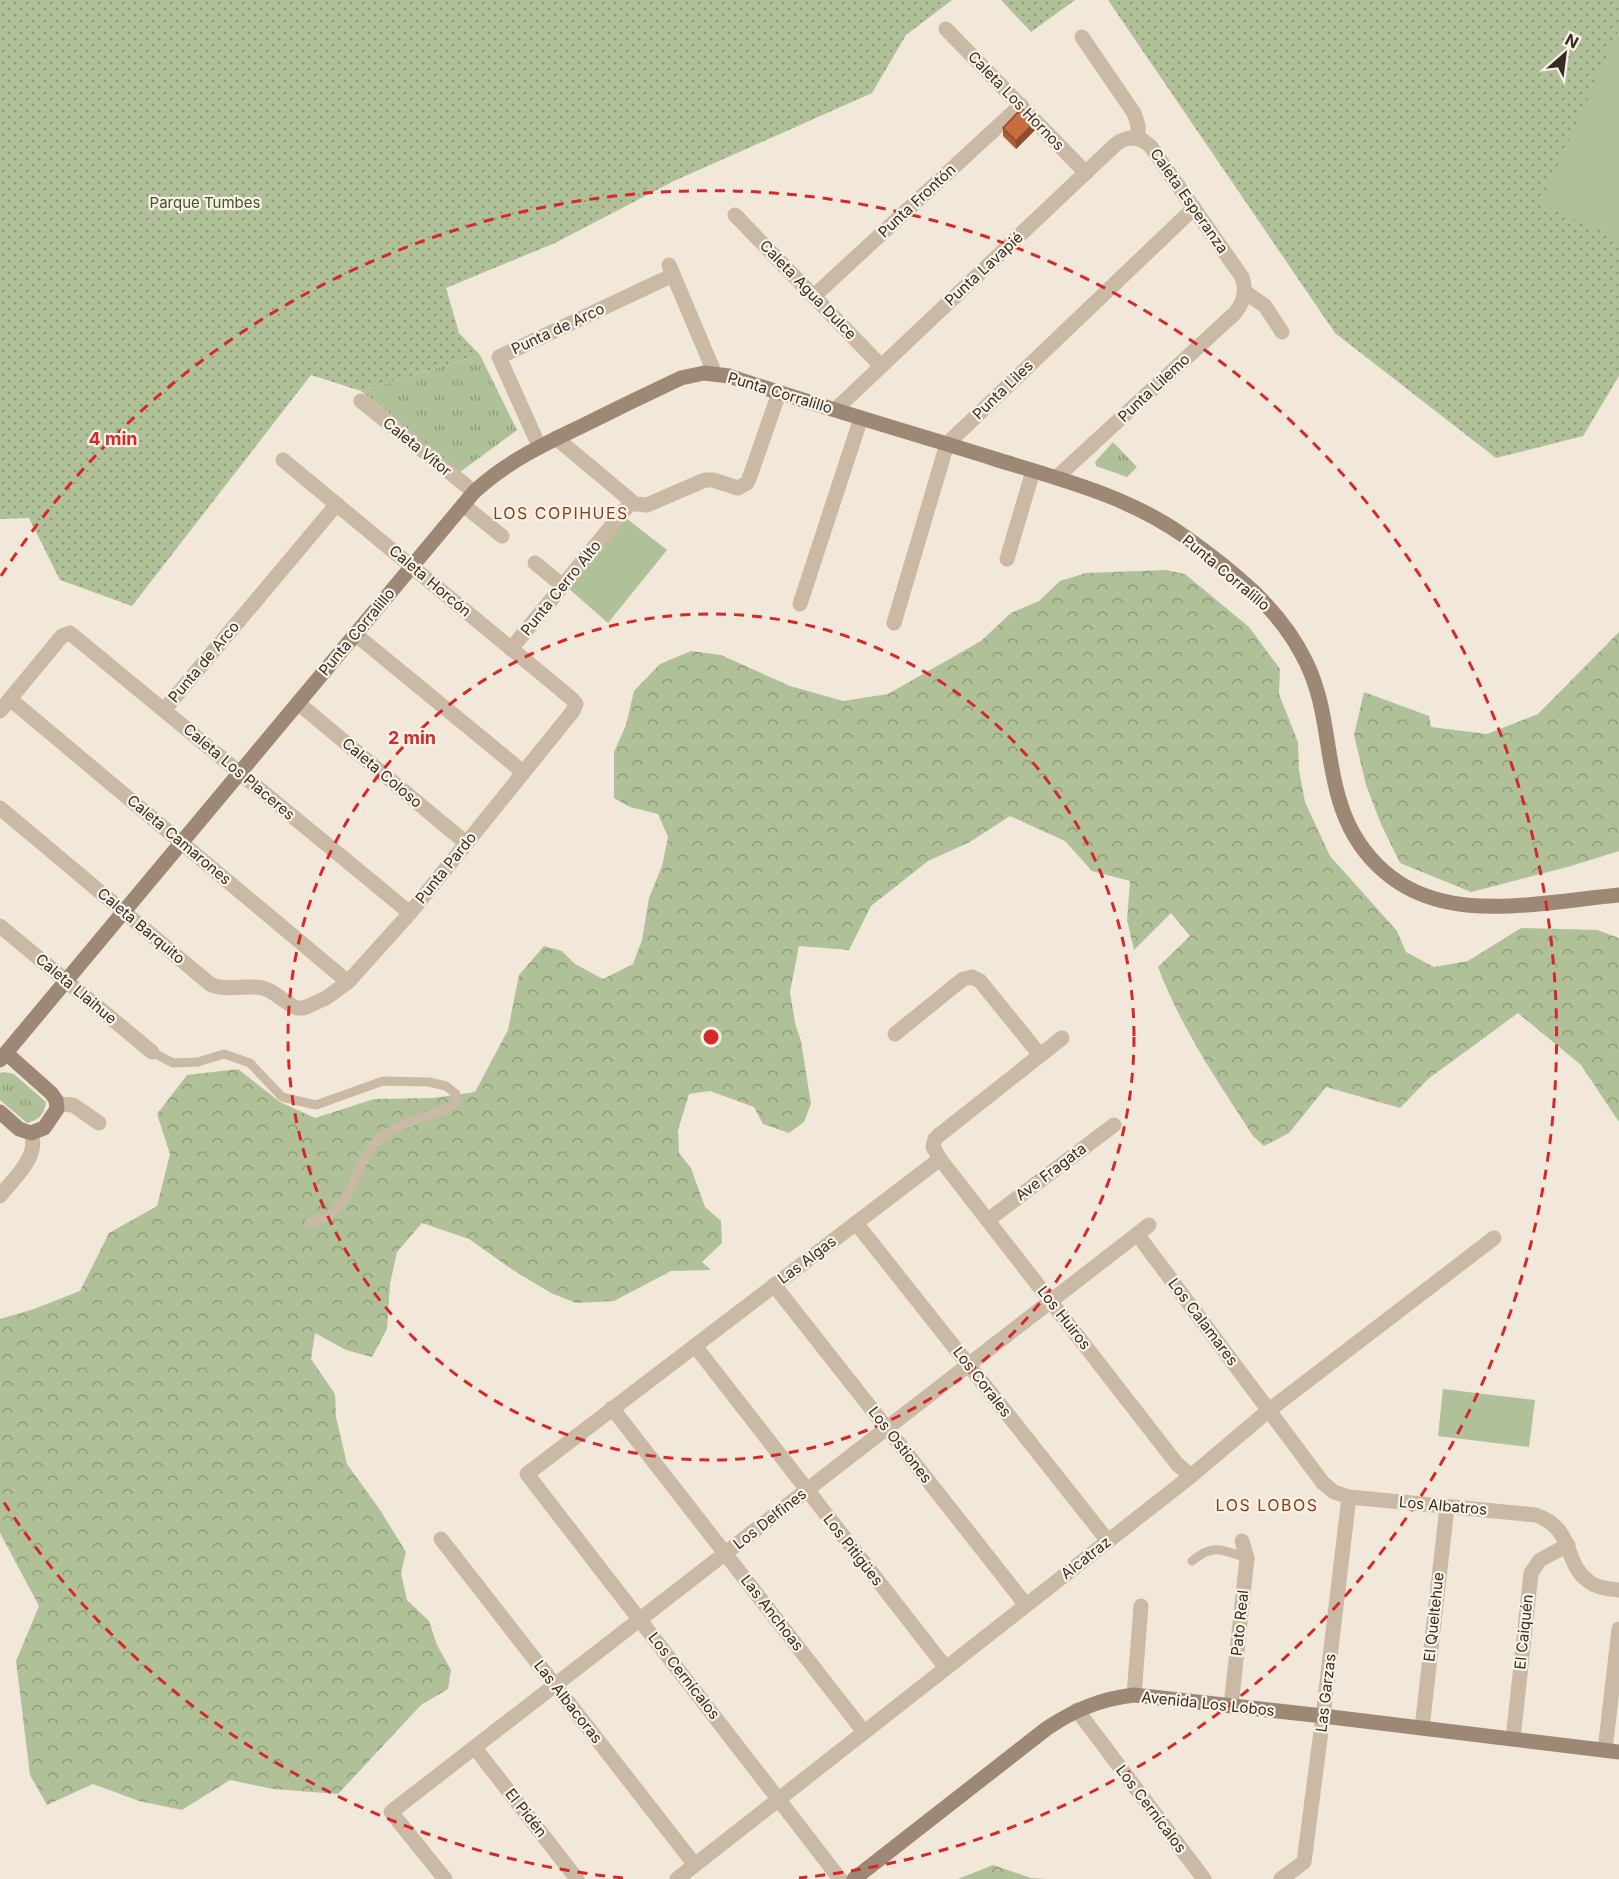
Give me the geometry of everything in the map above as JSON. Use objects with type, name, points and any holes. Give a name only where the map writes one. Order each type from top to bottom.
[{"type":"street","name":"Caleta Los Hornos","points":[[946,29],[1086,173]]},
{"type":"street","name":"Caleta Esperanza","points":[[1082,37],[1134,113],[1138,125],[1138,138],[1151,147],[1242,277],[1245,292],[1265,306],[1282,332]]},
{"type":"street","name":"Punta Frontón","points":[[814,296],[1021,105]]},
{"type":"street","name":"Punta Lavapié","points":[[835,410],[1120,141],[1130,137],[1138,138]]},
{"type":"street","name":"Punta Liles","points":[[894,622],[947,444],[1194,208]]},
{"type":"street","name":"Caleta Agua Dulce","points":[[735,215],[881,366]]},
{"type":"street","name":"Punta de Arco","points":[[539,446],[499,357],[671,270],[715,374]]},
{"type":"street","name":"Punta Lilemo","points":[[1056,478],[1235,313],[1242,304],[1245,292]]},
{"type":"street","name":"Punta Corralillo","points":[[2,1053],[66,980],[474,492],[509,463],[539,446],[681,378],[704,373],[729,376],[1088,488],[1150,515],[1182,534],[1253,591],[1280,620],[1304,659],[1320,697],[1335,782],[1345,817],[1363,849],[1386,875],[1413,892],[1463,905],[1502,906],[1619,895]]},
{"type":"street","points":[[556,438],[631,502],[646,505],[705,480],[713,480],[738,488],[747,483],[779,393]]},
{"type":"street","name":"Caleta Vítor","points":[[361,401],[474,492]]},
{"type":"street","points":[[800,604],[861,418]]},
{"type":"street","name":"Caleta Horcón","points":[[284,460],[576,704]]},
{"type":"street","points":[[1007,559],[1033,471]]},
{"type":"street","name":"Punta Cerro Alto","points":[[512,649],[631,502]]},
{"type":"street","name":"Punta de Arco","points":[[164,710],[337,504]]},
{"type":"street","points":[[464,505],[502,536]]},
{"type":"street","points":[[535,563],[563,586]]},
{"type":"street","name":"Caleta Los Placeres","points":[[5,705],[67,633],[73,635],[410,913]]},
{"type":"street","points":[[355,634],[524,772]]},
{"type":"street","name":"Caleta Coloso","points":[[298,703],[466,843]]},
{"type":"street","name":"Punta Pardo","points":[[297,1008],[304,1008],[326,998],[348,982],[410,913],[573,711],[576,704]]},
{"type":"street","name":"Caleta Camarones","points":[[5,705],[181,842],[348,982]]},
{"type":"street","name":"Caleta Barquito","points":[[0,808],[210,984],[221,987],[262,988],[277,994],[297,1008]]},
{"type":"street","name":"Caleta Llaihue","points":[[0,926],[152,1052]]},
{"type":"street","points":[[895,1034],[963,979],[972,977],[980,981],[1040,1055]]},
{"type":"street","points":[[940,1159],[933,1147],[935,1139],[1062,1038]]},
{"type":"street","points":[[0,1112],[19,1129],[31,1133],[44,1128],[56,1113],[57,1104],[51,1093],[2,1053]]},
{"type":"street","points":[[57,1104],[73,1105],[99,1123]]},
{"type":"street","name":"Ave Fragata","points":[[988,1220],[1114,1125]]},
{"type":"street","points":[[0,1196],[30,1156],[34,1145],[31,1133]]},
{"type":"street","name":"Los Huiros","points":[[940,1159],[1178,1464],[1191,1476]]},
{"type":"street","name":"Las Algas","points":[[527,1474],[940,1159]]},
{"type":"street","name":"Los Corales","points":[[856,1223],[1108,1541]]},
{"type":"street","name":"Los Delfines","points":[[445,1879],[391,1812],[1143,1229]]},
{"type":"street","name":"Los Calamares","points":[[1143,1229],[1268,1411]]},
{"type":"street","name":"Alcatraz","points":[[677,1879],[1191,1476],[1268,1411],[1494,1238]]},
{"type":"street","name":"Los Ostiones","points":[[774,1285],[1026,1605]]},
{"type":"street","name":"Los Pitigües","points":[[695,1346],[946,1668]]},
{"type":"street","name":"Las Anchoas","points":[[612,1408],[864,1732]]},
{"type":"street","name":"Los Albatros","points":[[1268,1411],[1323,1483],[1334,1492],[1349,1497],[1536,1515],[1552,1523],[1564,1537],[1581,1574],[1588,1581],[1596,1586],[1619,1590]]},
{"type":"street","name":"Los Cernícalos","points":[[527,1474],[840,1879]]},
{"type":"street","name":"Las Garzas","points":[[1281,1879],[1304,1862],[1349,1497]]},
{"type":"street","name":"El Queltehue","points":[[1422,1728],[1447,1506]]},
{"type":"street","name":"Las Albacoras","points":[[441,1539],[695,1865]]},
{"type":"street","name":"Pato Real","points":[[1231,1706],[1247,1558],[1242,1541]]},
{"type":"street","name":"El Caiquén","points":[[1513,1739],[1531,1573],[1540,1560],[1568,1545]]},
{"type":"street","points":[[1134,1695],[1141,1606]]},
{"type":"street","points":[[1612,1751],[1619,1629]]},
{"type":"street","name":"Avenida Los Lobos","points":[[855,1879],[1046,1729],[1077,1710],[1101,1701],[1134,1695],[1612,1751]]},
{"type":"street","name":"Los Cernícalos","points":[[1077,1710],[1204,1879]]},
{"type":"street","name":"El Pidén","points":[[475,1748],[577,1879]]},
{"type":"lane","points":[[152,1052],[173,1063],[198,1062],[224,1054],[250,1063],[282,1097],[316,1105],[383,1081],[429,1082],[446,1086],[456,1094],[456,1103],[447,1109],[385,1133],[374,1144],[360,1167],[348,1196],[333,1213],[309,1223]]},
{"type":"lane","points":[[1192,1561],[1207,1550],[1220,1549],[1247,1558]]},
{"type":"green space","name":"Parque Tumbes","points":[[0,0],[952,0],[906,35],[872,93],[674,181],[555,243],[446,288],[459,333],[480,355],[361,391],[311,375],[132,606],[60,580],[29,518],[0,519]]},
{"type":"green space","points":[[1001,0],[1075,0],[1031,32]]},
{"type":"green space","points":[[1108,0],[1619,0],[1619,376],[1583,436],[1496,458],[1335,333]]},
{"type":"green space","points":[[1619,29],[1619,239],[1541,204]]},
{"type":"green space","points":[[480,355],[517,430],[460,472],[361,391]]},
{"type":"green space","points":[[1113,442],[1137,467],[1127,477],[1096,466],[1095,462]]},
{"type":"green space","points":[[626,518],[667,550],[608,623],[568,588]]},
{"type":"green space","points":[[1166,570],[1185,574],[1249,627],[1280,669],[1279,694],[1298,742],[1299,770],[1305,802],[1330,856],[1397,931],[1406,952],[1434,967],[1468,961],[1521,928],[1597,930],[1619,938],[1619,1122],[1581,1065],[1518,1013],[1428,1079],[1400,1108],[1326,1087],[1289,1133],[1264,1146],[1253,1136],[1201,1054],[1167,990],[1158,967],[1190,936],[1171,913],[1134,950],[1127,920],[1130,881],[1092,871],[1065,841],[1010,816],[970,842],[928,861],[871,906],[849,950],[799,946],[790,992],[811,1104],[804,1122],[789,1133],[763,1124],[754,1107],[710,1091],[689,1094],[678,1130],[679,1153],[691,1168],[705,1207],[721,1221],[722,1243],[702,1262],[711,1270],[671,1271],[614,1301],[576,1303],[551,1293],[469,1239],[422,1223],[397,1252],[390,1284],[387,1329],[372,1357],[346,1350],[315,1333],[311,1359],[335,1394],[336,1417],[347,1464],[406,1552],[401,1573],[407,1600],[429,1621],[437,1645],[451,1670],[448,1689],[421,1705],[338,1794],[273,1789],[230,1780],[182,1810],[139,1801],[93,1784],[47,1805],[30,1775],[16,1661],[39,1606],[0,1533],[0,1319],[80,1291],[109,1233],[157,1206],[170,1154],[157,1114],[187,1075],[238,1069],[280,1102],[315,1118],[374,1099],[433,1098],[475,1092],[508,1030],[519,975],[544,946],[562,951],[575,964],[603,979],[633,964],[642,940],[649,898],[662,866],[668,837],[658,814],[630,807],[614,798],[614,752],[626,725],[634,691],[660,664],[691,651],[721,655],[790,686],[843,701],[888,694],[981,641],[1011,613],[1039,601],[1060,581],[1086,573]]},
{"type":"green space","points":[[1619,632],[1619,851],[1471,892],[1400,863],[1381,824],[1366,785],[1354,735],[1364,692],[1429,716],[1431,727],[1487,734],[1538,714]]},
{"type":"green space","points":[[0,1073],[14,1074],[46,1102],[38,1118],[27,1123],[0,1100]]},
{"type":"green space","points":[[1443,1389],[1535,1400],[1529,1447],[1438,1436]]},
{"type":"green space","points":[[993,1865],[1031,1878],[1048,1879],[958,1879]]},
{"type":"building","points":[[1022,108],[1036,121],[1016,141],[1003,128]]},
{"type":"district","name":"LOS COPIHUES","points":[[561,513]]},
{"type":"district","name":"LOS LOBOS","points":[[1267,1505]]}]
